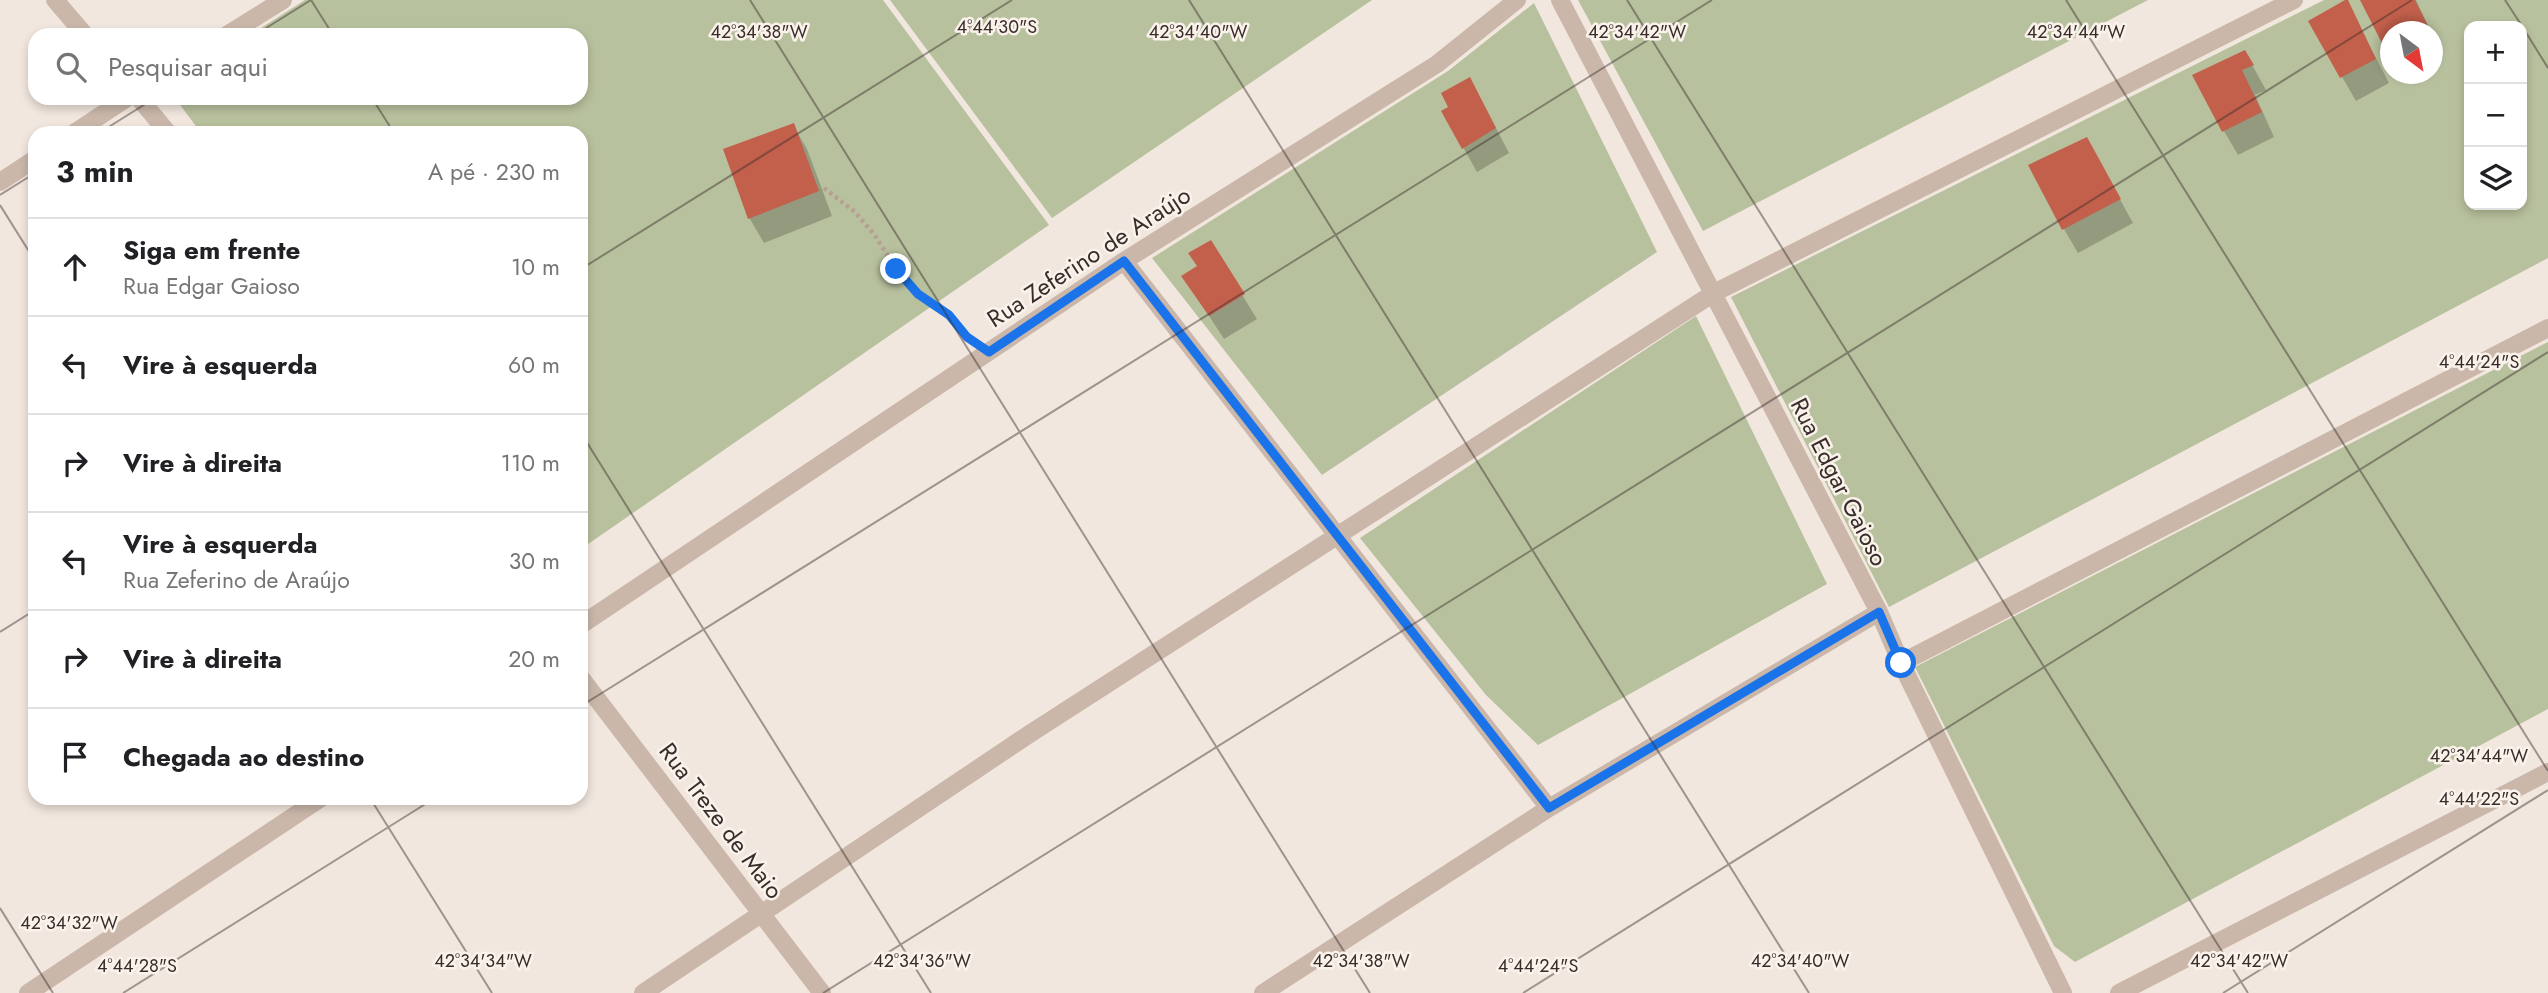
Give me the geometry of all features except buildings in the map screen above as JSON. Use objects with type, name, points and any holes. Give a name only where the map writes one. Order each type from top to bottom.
[{"type":"street","points":[[55,0],[79,28]]},
{"type":"street","points":[[238,28],[283,0]]},
{"type":"street","name":"Rua Zeferino de Araújo","points":[[588,620],[1124,261],[1437,64],[1517,0]]},
{"type":"street","name":"Rua Edgar Gaioso","points":[[1560,0],[1879,612],[1901,663],[2063,993]]},
{"type":"street","points":[[643,993],[1028,735],[1714,293],[2294,0]]},
{"type":"street","points":[[85,126],[117,105]]},
{"type":"street","points":[[145,105],[162,126]]},
{"type":"street","points":[[0,182],[28,164]]},
{"type":"street","points":[[1124,261],[1549,808]]},
{"type":"street","points":[[1901,663],[2548,328]]},
{"type":"street","points":[[1263,993],[1549,808],[1879,612]]},
{"type":"street","name":"Rua Treze de Maio","points":[[588,687],[822,993]]},
{"type":"street","points":[[2119,993],[2548,772]]},
{"type":"street","points":[[28,993],[310,805]]},
{"type":"path","points":[[824,188],[855,212],[874,234],[896,269],[918,294],[949,315],[967,337],[989,352]]},
{"type":"green space","points":[[305,0],[883,0],[1049,225],[588,544],[588,126],[196,126],[180,105],[588,105],[588,28],[261,28]]},
{"type":"green space","points":[[890,0],[1372,0],[1052,218]]},
{"type":"green space","points":[[1578,0],[2148,0],[1703,231]]},
{"type":"green space","points":[[2324,0],[2548,0],[2548,258],[1889,607],[1731,297]]},
{"type":"green space","points":[[1534,3],[1657,252],[1322,475],[1152,258],[1448,71]]},
{"type":"green space","points":[[1696,316],[1827,584],[1538,745],[1486,695],[1360,538]]},
{"type":"green space","points":[[2548,342],[2548,709],[2075,962],[2054,946],[1915,667]]},
{"type":"route","points":[[896,269],[918,294],[949,315],[967,337],[989,352],[1124,261],[1549,808],[1879,612],[1901,663]]}]
